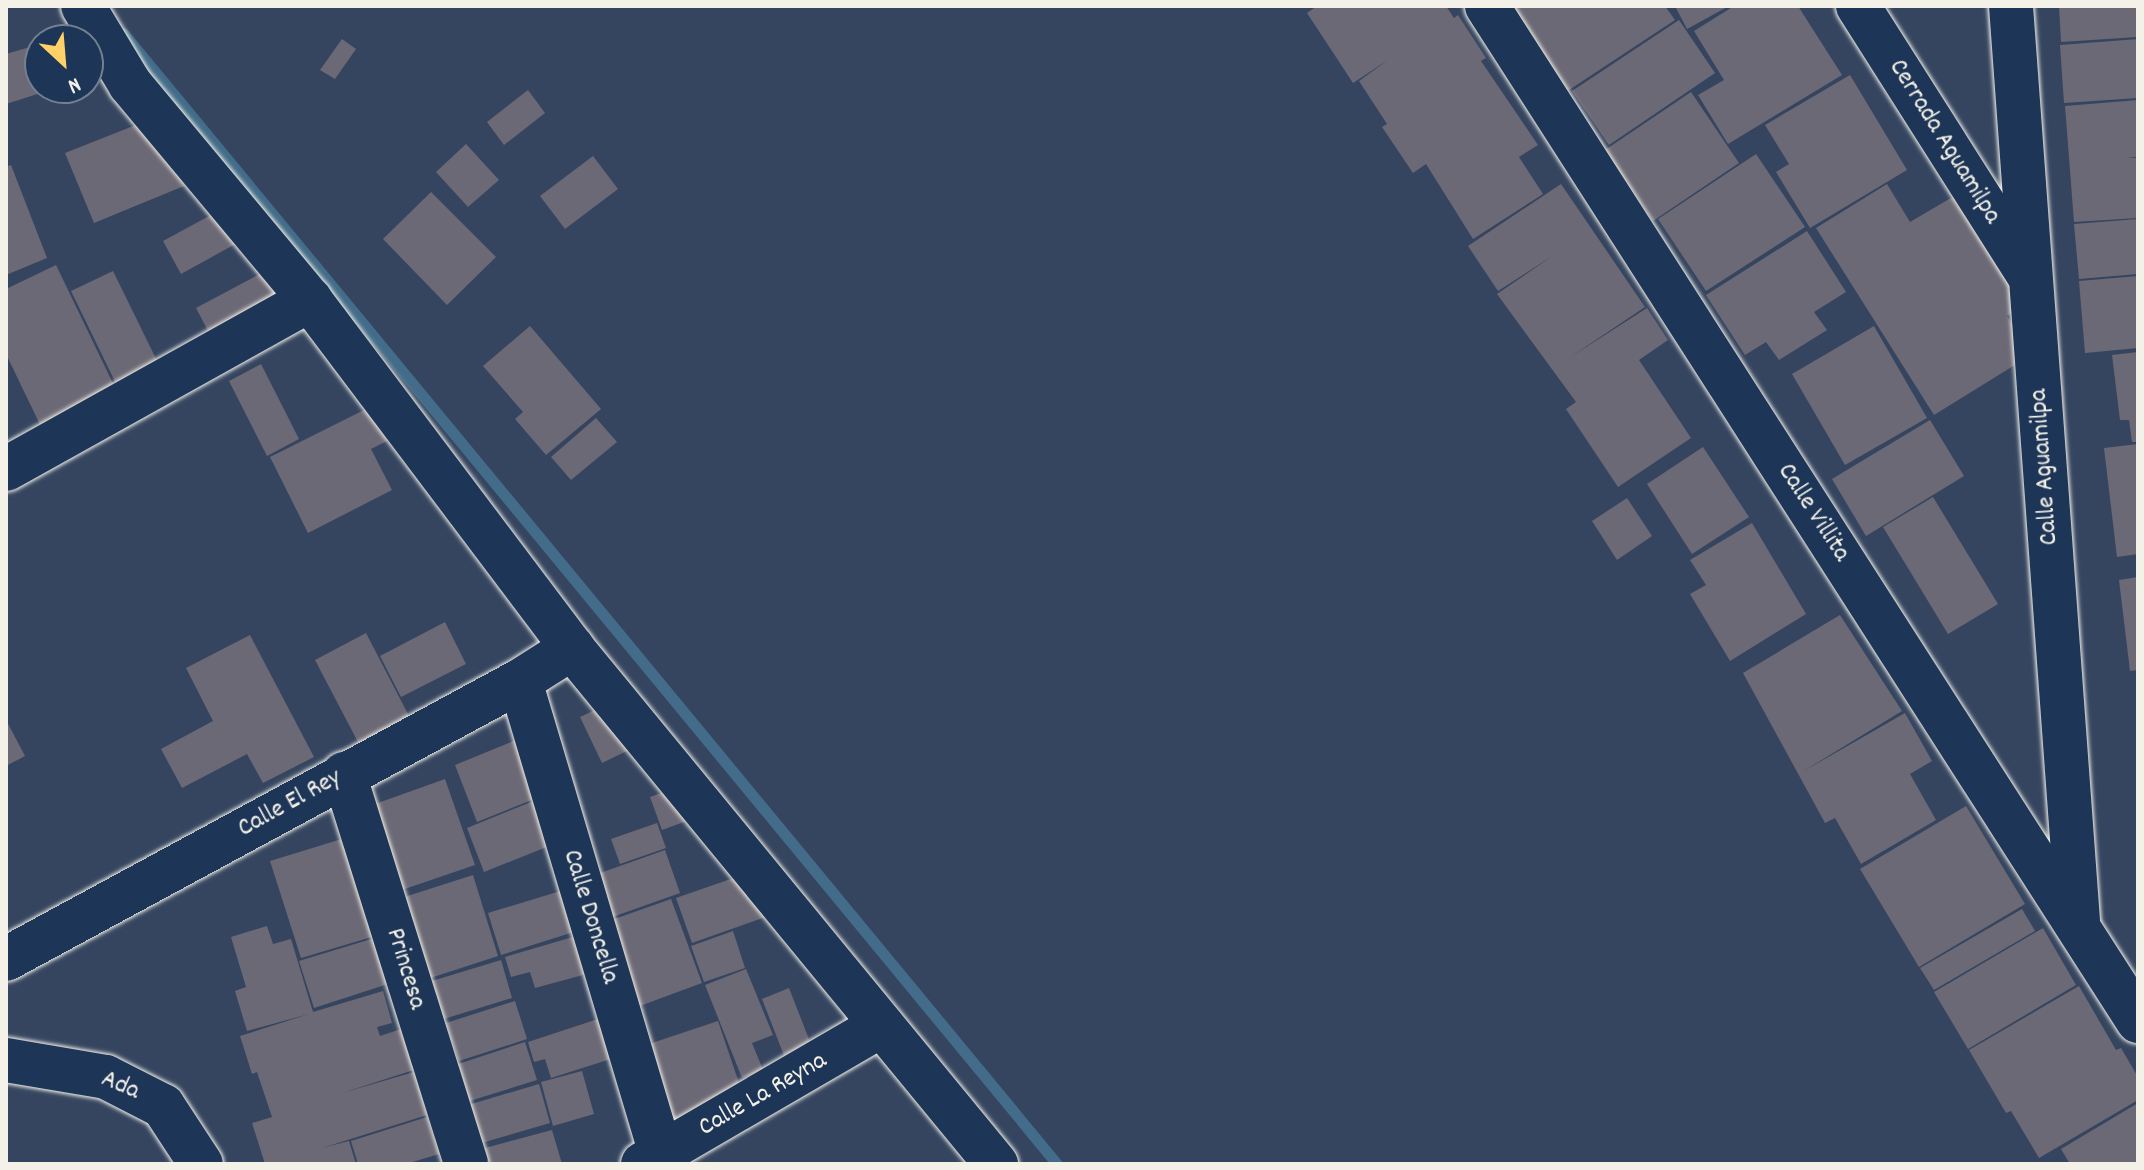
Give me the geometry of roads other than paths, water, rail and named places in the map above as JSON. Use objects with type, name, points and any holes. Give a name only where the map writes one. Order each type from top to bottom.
[{"type":"street","points":[[83,6],[130,84],[310,300],[572,648],[996,1164]]},
{"type":"street","name":"Calle Villita","points":[[1487,6],[2138,1021]]},
{"type":"street","name":"Cerrada Aguamilpa","points":[[1858,6],[2031,279]]},
{"type":"street","name":"Calle Aguamilpa","points":[[2011,6],[2078,928]]},
{"type":"street","points":[[6,469],[310,300]]},
{"type":"street","name":"Calle El Rey","points":[[6,959],[520,681],[572,648]]},
{"type":"street","name":"Calle Doncella","points":[[520,681],[652,1159]]},
{"type":"street","name":"Princesa","points":[[344,774],[466,1164]]},
{"type":"street","name":"Calle La Reyna","points":[[652,1159],[882,1025]]},
{"type":"street","name":"Ada","points":[[6,1060],[106,1077],[163,1106],[201,1164]]},
{"type":"waterway","points":[[123,33],[1057,1164]]}]
